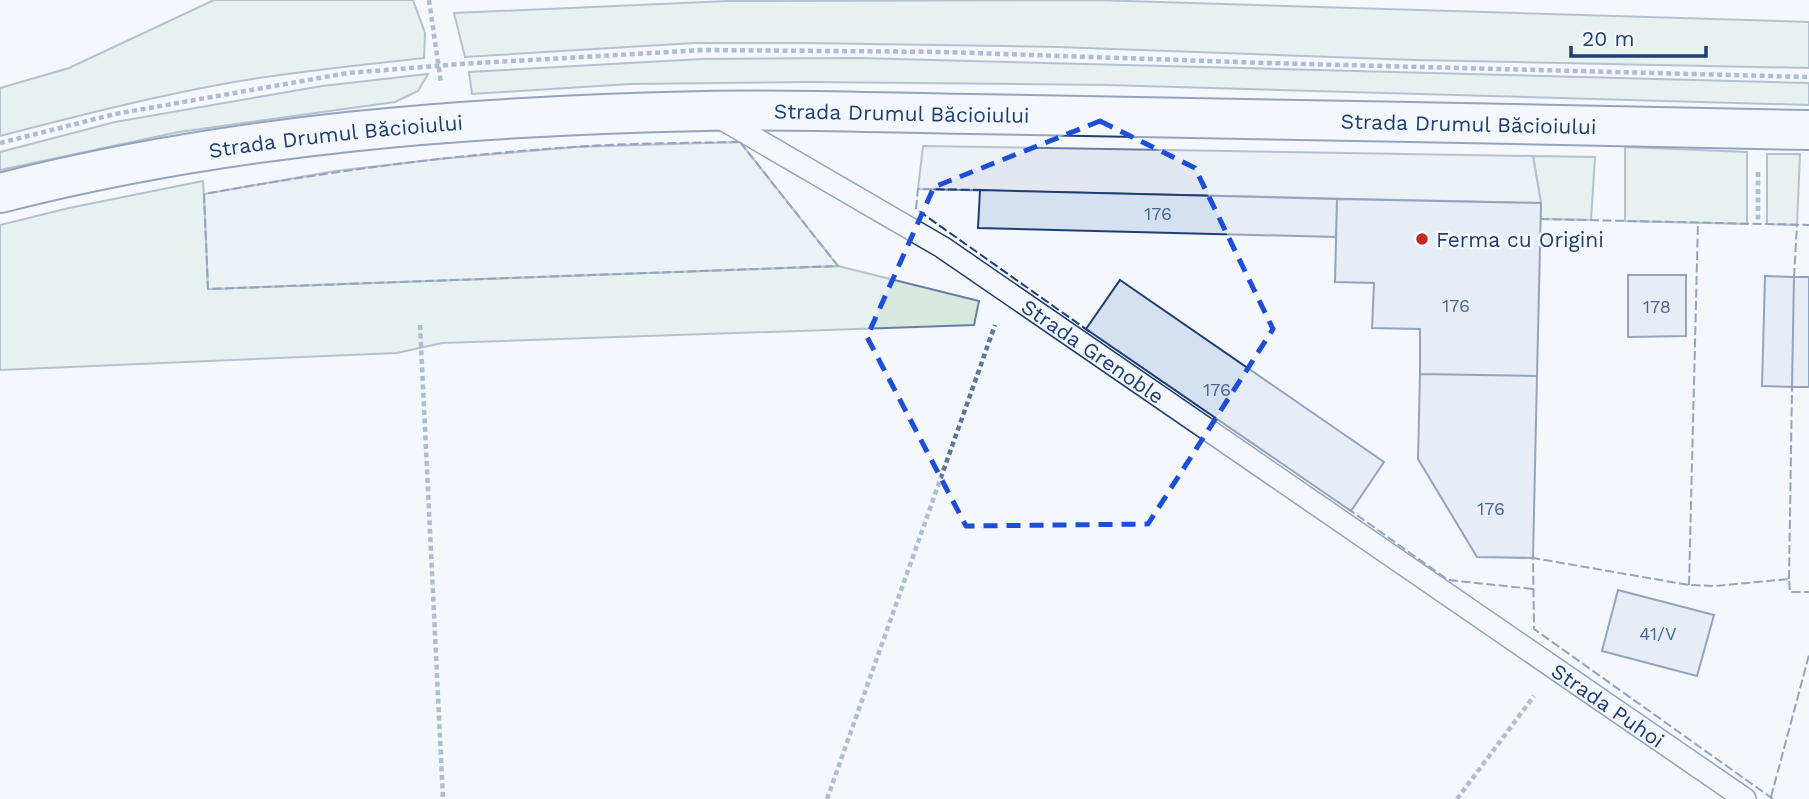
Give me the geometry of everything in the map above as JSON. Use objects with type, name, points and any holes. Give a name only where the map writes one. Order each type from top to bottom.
[{"type":"highway","name":"Strada Drumul Băcioiului","points":[[0,193],[71,175],[275,140],[447,122],[707,111],[1144,116],[1809,130]]},
{"type":"lane","name":"Strada Grenoble","points":[[707,111],[942,247],[1471,609]]},
{"type":"lane","name":"Strada Puhoi","points":[[1471,609],[1745,799]]},
{"type":"path","points":[[429,0],[447,122]]},
{"type":"path","points":[[1758,129],[1758,224]]},
{"type":"path","points":[[827,799],[1007,292]]},
{"type":"path","points":[[420,325],[443,799]]},
{"type":"path","points":[[1457,799],[1556,667]]},
{"type":"highlighted area","points":[[1100,121],[1195,168],[1273,329],[1148,524],[966,526],[867,337],[934,187]]},
{"type":"shaded area","points":[[214,0],[413,0],[425,33],[424,58],[234,82],[146,100],[0,136],[0,88],[69,68]]},
{"type":"shaded area","points":[[1094,0],[1809,22],[1809,68],[1415,60],[1058,47],[806,43],[694,43],[465,57],[454,13],[728,1]]},
{"type":"shaded area","points":[[859,58],[1809,83],[1809,105],[1107,85],[810,82],[630,84],[472,94],[469,72],[702,59]]},
{"type":"shaded area","points":[[428,74],[418,91],[395,102],[179,132],[0,170],[0,152],[115,122],[322,86]]},
{"type":"shaded area","points":[[740,142],[838,266],[208,289],[204,194],[335,171],[439,159],[575,147]]},
{"type":"shaded area","points":[[923,146],[1533,156],[1541,203],[918,189]]},
{"type":"shaded area","points":[[1625,147],[1747,152],[1747,224],[1625,221]]},
{"type":"shaded area","points":[[1767,154],[1800,154],[1797,225],[1767,224]]},
{"type":"shaded area","points":[[1533,156],[1595,157],[1591,220],[1540,219],[1541,203]]},
{"type":"shaded area","points":[[203,181],[209,289],[838,266],[979,301],[974,325],[442,343],[397,353],[0,370],[0,225]]},
{"type":"building","points":[[980,190],[1337,199],[1336,237],[978,228]]},
{"type":"building","points":[[1337,199],[1541,203],[1537,376],[1420,374],[1420,329],[1372,328],[1374,283],[1335,282]]},
{"type":"building","points":[[1628,275],[1686,275],[1686,336],[1628,337]]},
{"type":"building","points":[[1765,276],[1794,277],[1792,387],[1762,386]]},
{"type":"building","points":[[1794,277],[1809,277],[1809,387],[1792,387]]},
{"type":"building","points":[[1120,280],[1384,462],[1351,511],[1086,329]]},
{"type":"building","points":[[1420,374],[1537,376],[1533,558],[1477,557],[1418,459]]},
{"type":"building","points":[[1618,590],[1714,615],[1697,676],[1602,651]]},
{"type":"fence","points":[[740,142],[838,266],[208,289],[204,194],[296,178],[527,150],[657,143],[740,142]]},
{"type":"fence","points":[[982,190],[918,189],[916,209],[1090,332]]},
{"type":"fence","points":[[1540,219],[1809,225]]},
{"type":"fence","points":[[1689,585],[1698,222]]},
{"type":"fence","points":[[1794,277],[1797,225]]},
{"type":"fence","points":[[1789,579],[1792,387]]},
{"type":"fence","points":[[1347,508],[1448,580],[1533,589]]},
{"type":"fence","points":[[1773,799],[1534,629],[1533,558],[1689,585],[1715,586],[1789,579],[1790,592],[1809,592]]},
{"type":"fence","points":[[1771,797],[1809,655]]},
{"type":"place","name":"Ferma cu Origini","points":[[1422,239]]}]
